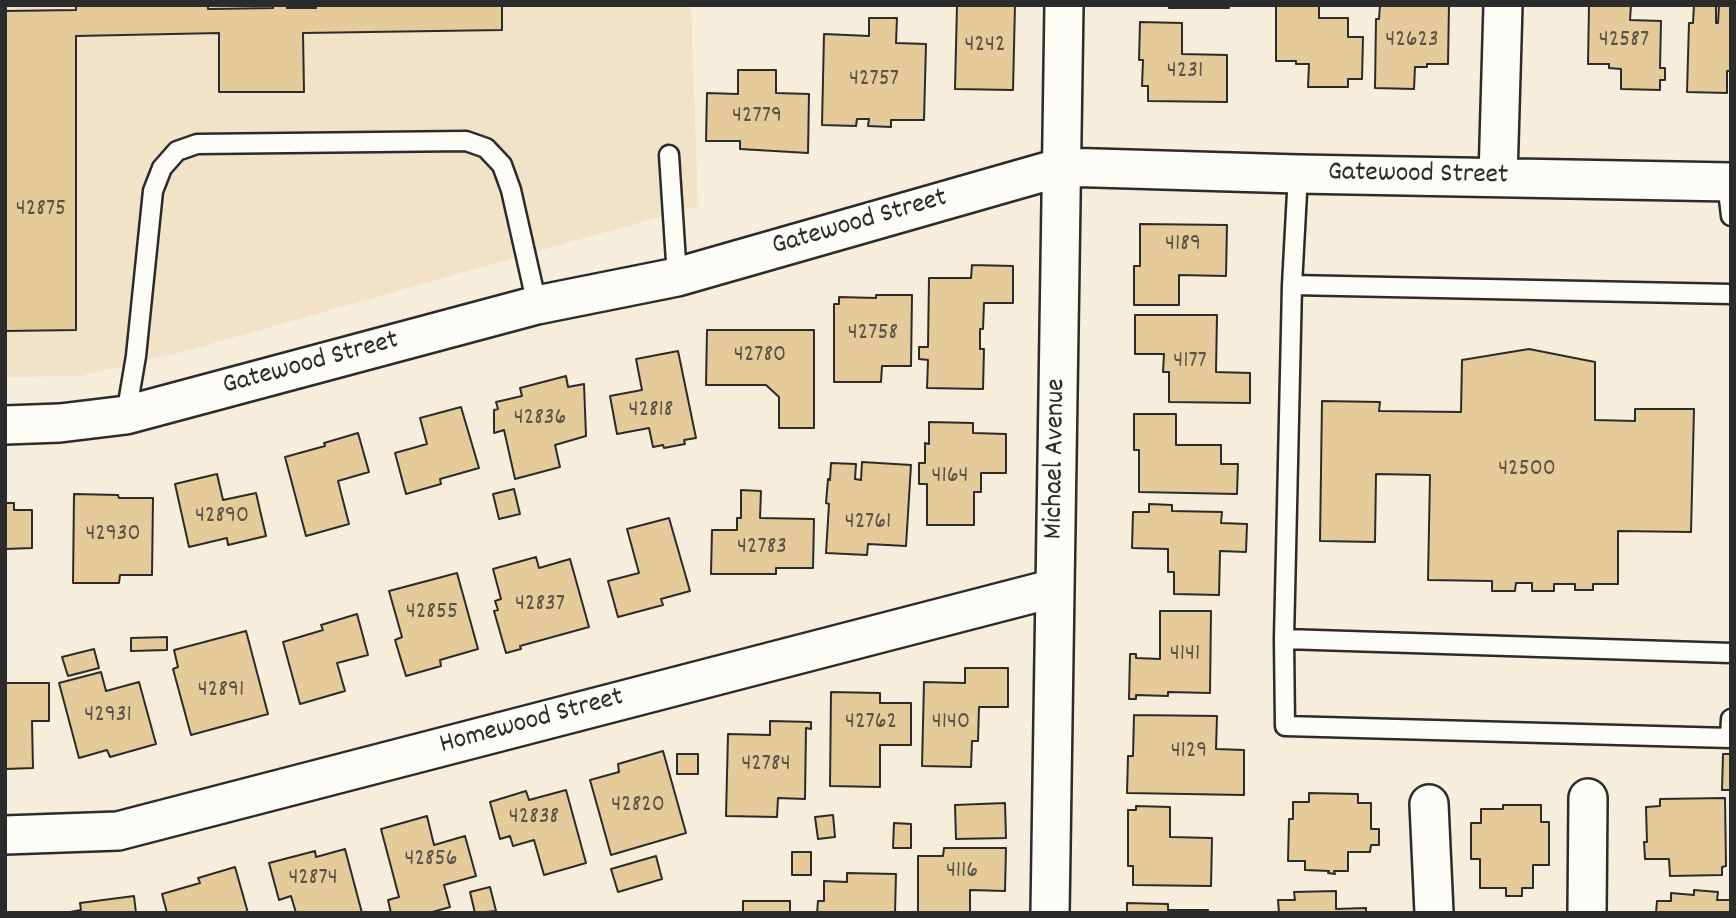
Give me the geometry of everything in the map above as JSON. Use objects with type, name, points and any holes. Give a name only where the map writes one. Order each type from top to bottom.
[{"type":"street","name":"Michael Avenue","points":[[1050,913],[1064,5]]},
{"type":"street","points":[[1498,177],[1503,5]]},
{"type":"street","name":"Gatewood Street","points":[[5,425],[60,423],[125,415],[537,304],[677,276],[1062,167],[1498,177],[1730,194]]},
{"type":"street","name":"Homewood Street","points":[[5,835],[118,831],[1055,588]]},
{"type":"street","points":[[1587,913],[1588,798]]},
{"type":"street","points":[[1429,804],[1434,913]]},
{"type":"lane","points":[[125,415],[136,356],[153,191],[162,168],[177,151],[197,145],[466,141],[486,148],[502,165],[511,190],[537,304]]},
{"type":"lane","points":[[669,155],[677,276]]},
{"type":"lane","points":[[1298,174],[1292,285],[1284,726],[1730,738],[1731,719]]},
{"type":"lane","points":[[1292,285],[1731,294]]},
{"type":"lane","points":[[1284,639],[1731,653]]},
{"type":"shaded area","points":[[5,5],[691,5],[698,206],[178,353],[81,376],[5,377]]},
{"type":"building","points":[[76,5],[208,5],[208,9],[273,8],[273,5],[316,8],[316,5],[502,5],[502,30],[303,33],[304,92],[219,92],[219,33],[76,36],[76,330],[5,331],[5,11],[76,10]]},
{"type":"building","points":[[957,5],[1015,5],[1013,90],[955,89]]},
{"type":"building","points":[[1169,5],[1229,5],[1229,8],[1169,8]]},
{"type":"building","points":[[1276,5],[1319,5],[1319,18],[1348,18],[1348,37],[1363,37],[1362,79],[1348,79],[1348,87],[1308,87],[1309,64],[1276,61]]},
{"type":"building","points":[[1380,5],[1449,5],[1448,64],[1415,67],[1414,89],[1375,88],[1376,19],[1379,19]]},
{"type":"building","points":[[1589,5],[1631,5],[1630,20],[1661,21],[1660,68],[1665,68],[1665,80],[1660,80],[1660,90],[1621,89],[1621,69],[1609,68],[1609,64],[1588,64]]},
{"type":"building","points":[[1694,5],[1716,5],[1718,23],[1719,5],[1731,5],[1731,71],[1727,71],[1727,93],[1687,92],[1689,23],[1693,23]]},
{"type":"building","points":[[869,18],[897,18],[896,43],[926,44],[924,120],[891,120],[891,127],[868,126],[869,119],[857,119],[856,126],[822,125],[824,34],[869,36]]},
{"type":"building","points":[[1140,22],[1182,23],[1182,54],[1227,55],[1227,102],[1148,101],[1148,86],[1142,86],[1143,60],[1139,60]]},
{"type":"building","points":[[738,70],[776,70],[776,93],[809,94],[808,153],[740,149],[740,141],[706,141],[707,93],[738,94]]},
{"type":"building","points":[[1140,224],[1227,225],[1226,276],[1179,275],[1179,305],[1134,305],[1134,266],[1140,266]]},
{"type":"building","points":[[972,265],[1013,266],[1013,303],[984,303],[983,329],[980,329],[980,349],[984,349],[983,389],[927,388],[928,360],[919,359],[919,347],[928,347],[929,278],[971,278]]},
{"type":"building","points":[[876,295],[912,295],[911,366],[882,366],[881,382],[834,382],[834,304],[839,304],[839,297],[876,298]]},
{"type":"building","points":[[1135,315],[1217,315],[1216,372],[1250,373],[1250,403],[1169,402],[1169,372],[1163,372],[1164,354],[1135,354]]},
{"type":"building","points":[[707,330],[814,330],[814,428],[779,428],[779,397],[766,385],[706,385]]},
{"type":"building","points":[[1529,349],[1595,362],[1595,420],[1635,421],[1635,409],[1694,409],[1691,532],[1618,531],[1618,584],[1593,584],[1593,590],[1575,590],[1575,584],[1554,584],[1554,591],[1532,591],[1532,583],[1516,583],[1515,591],[1492,591],[1492,581],[1428,580],[1430,475],[1376,474],[1375,542],[1320,541],[1322,401],[1380,402],[1379,411],[1461,412],[1462,360]]},
{"type":"building","points":[[678,351],[696,438],[684,440],[685,444],[664,448],[663,445],[653,447],[649,428],[617,434],[610,396],[642,390],[636,359]]},
{"type":"building","points":[[566,376],[568,387],[584,384],[586,436],[555,445],[560,467],[515,479],[504,430],[494,433],[494,410],[498,409],[496,402],[522,396],[520,388]]},
{"type":"building","points":[[461,407],[479,468],[440,479],[441,484],[406,494],[395,453],[427,444],[420,418]]},
{"type":"building","points":[[1134,414],[1176,414],[1176,445],[1221,445],[1221,464],[1238,464],[1237,494],[1139,492],[1139,450],[1134,450]]},
{"type":"building","points":[[929,422],[973,423],[973,433],[1006,434],[1006,473],[981,473],[981,492],[974,492],[974,525],[927,525],[927,484],[919,484],[919,463],[925,463],[925,443],[929,444]]},
{"type":"building","points":[[358,433],[369,472],[338,481],[349,524],[306,536],[285,457]]},
{"type":"building","points":[[862,462],[911,465],[906,546],[868,544],[867,555],[826,553],[829,504],[826,503],[831,463],[856,464],[855,479],[861,480]]},
{"type":"building","points":[[217,474],[223,500],[256,493],[266,536],[228,545],[227,538],[189,547],[175,484]]},
{"type":"building","points":[[514,489],[520,514],[499,519],[493,494]]},
{"type":"building","points":[[741,490],[761,491],[760,518],[814,519],[813,568],[776,568],[776,574],[711,574],[712,530],[737,530],[737,518],[741,518]]},
{"type":"building","points":[[74,494],[153,498],[152,575],[120,575],[119,583],[73,583]]},
{"type":"building","points":[[5,503],[14,503],[14,510],[32,510],[32,548],[5,549]]},
{"type":"building","points":[[1149,504],[1172,505],[1172,511],[1222,512],[1221,523],[1247,524],[1246,552],[1220,551],[1219,595],[1174,594],[1174,572],[1168,572],[1168,549],[1132,548],[1133,512],[1149,512]]},
{"type":"building","points":[[669,518],[690,591],[661,599],[663,605],[618,617],[608,581],[639,573],[627,529]]},
{"type":"building","points":[[536,557],[539,568],[570,559],[589,627],[520,646],[521,649],[506,653],[494,611],[498,610],[495,601],[501,599],[493,569]]},
{"type":"building","points":[[457,573],[478,649],[440,660],[441,666],[406,676],[395,640],[402,637],[389,591]]},
{"type":"building","points":[[1160,611],[1211,611],[1210,693],[1168,692],[1168,696],[1136,695],[1136,699],[1129,699],[1130,654],[1136,654],[1136,658],[1160,659]]},
{"type":"building","points":[[357,614],[368,655],[337,663],[345,691],[300,704],[283,642],[323,630],[321,625]]},
{"type":"building","points":[[246,631],[268,714],[191,735],[173,669],[178,667],[174,650]]},
{"type":"building","points":[[167,637],[167,650],[131,651],[131,638]]},
{"type":"building","points":[[94,649],[99,668],[68,676],[62,657]]},
{"type":"building","points":[[965,668],[1008,668],[1008,707],[979,707],[978,741],[972,741],[971,767],[922,766],[924,682],[965,683]]},
{"type":"building","points":[[101,672],[106,691],[139,682],[156,744],[110,757],[107,750],[79,758],[59,683]]},
{"type":"building","points":[[5,683],[49,683],[49,721],[32,721],[33,768],[5,769]]},
{"type":"building","points":[[831,692],[880,693],[880,703],[911,703],[911,745],[880,745],[880,787],[830,786]]},
{"type":"building","points":[[1134,715],[1217,716],[1216,749],[1244,750],[1244,795],[1127,793],[1128,756],[1133,756]]},
{"type":"building","points":[[770,721],[811,722],[811,729],[806,728],[805,799],[778,798],[777,817],[726,816],[728,734],[770,735]]},
{"type":"building","points":[[663,751],[686,833],[611,855],[590,780],[619,772],[618,764]]},
{"type":"building","points":[[677,754],[698,754],[698,774],[677,774]]},
{"type":"building","points":[[1723,754],[1731,754],[1731,790],[1722,790]]},
{"type":"building","points":[[566,790],[586,863],[544,875],[534,840],[513,846],[510,836],[500,839],[490,802],[526,791],[529,800]]},
{"type":"building","points":[[1309,793],[1358,794],[1358,803],[1371,803],[1371,829],[1379,829],[1379,845],[1371,845],[1370,852],[1348,852],[1348,871],[1334,871],[1335,874],[1328,873],[1329,871],[1305,870],[1305,861],[1288,861],[1289,819],[1293,819],[1293,802],[1309,802]]},
{"type":"building","points":[[1725,798],[1726,866],[1722,867],[1722,875],[1670,876],[1669,859],[1645,859],[1646,807],[1660,806],[1660,799]]},
{"type":"building","points":[[1005,803],[1006,838],[956,839],[955,805]]},
{"type":"building","points":[[1503,805],[1541,805],[1541,822],[1549,822],[1549,865],[1533,865],[1533,888],[1522,888],[1522,896],[1506,896],[1506,888],[1480,888],[1480,859],[1471,859],[1471,823],[1481,823],[1481,809],[1503,809]]},
{"type":"building","points":[[1136,806],[1170,807],[1170,837],[1212,838],[1211,886],[1133,885],[1133,866],[1128,866],[1128,810],[1136,810]]},
{"type":"building","points":[[833,815],[835,837],[818,839],[815,817]]},
{"type":"building","points":[[427,816],[434,845],[465,836],[476,876],[444,885],[450,907],[429,913],[391,913],[388,900],[399,897],[381,829]]},
{"type":"building","points":[[894,823],[911,824],[911,848],[893,848]]},
{"type":"building","points":[[944,848],[1006,848],[1005,891],[970,890],[970,913],[918,913],[918,856],[943,856]]},
{"type":"building","points":[[345,849],[362,913],[296,913],[291,896],[279,900],[269,863],[315,851],[316,857]]},
{"type":"building","points":[[792,852],[811,852],[811,875],[792,875]]},
{"type":"building","points":[[656,856],[662,879],[618,892],[611,869]]},
{"type":"building","points":[[235,867],[248,913],[167,913],[162,894],[200,883],[198,878]]},
{"type":"building","points":[[847,873],[896,874],[895,913],[817,913],[818,901],[824,901],[824,881],[847,882]]},
{"type":"building","points":[[490,887],[496,911],[475,913],[470,892]]},
{"type":"building","points":[[1694,890],[1718,892],[1717,900],[1731,900],[1731,913],[1656,913],[1657,901],[1671,901],[1671,893],[1694,895]]},
{"type":"building","points":[[1336,891],[1336,909],[1366,908],[1366,913],[1279,913],[1278,900],[1295,900],[1294,892]]},
{"type":"building","points":[[134,896],[136,913],[64,913],[81,910],[80,903]]},
{"type":"building","points":[[743,901],[790,901],[790,913],[743,913]]},
{"type":"building","points":[[1127,903],[1168,904],[1168,910],[1208,910],[1208,913],[1127,913]]}]
